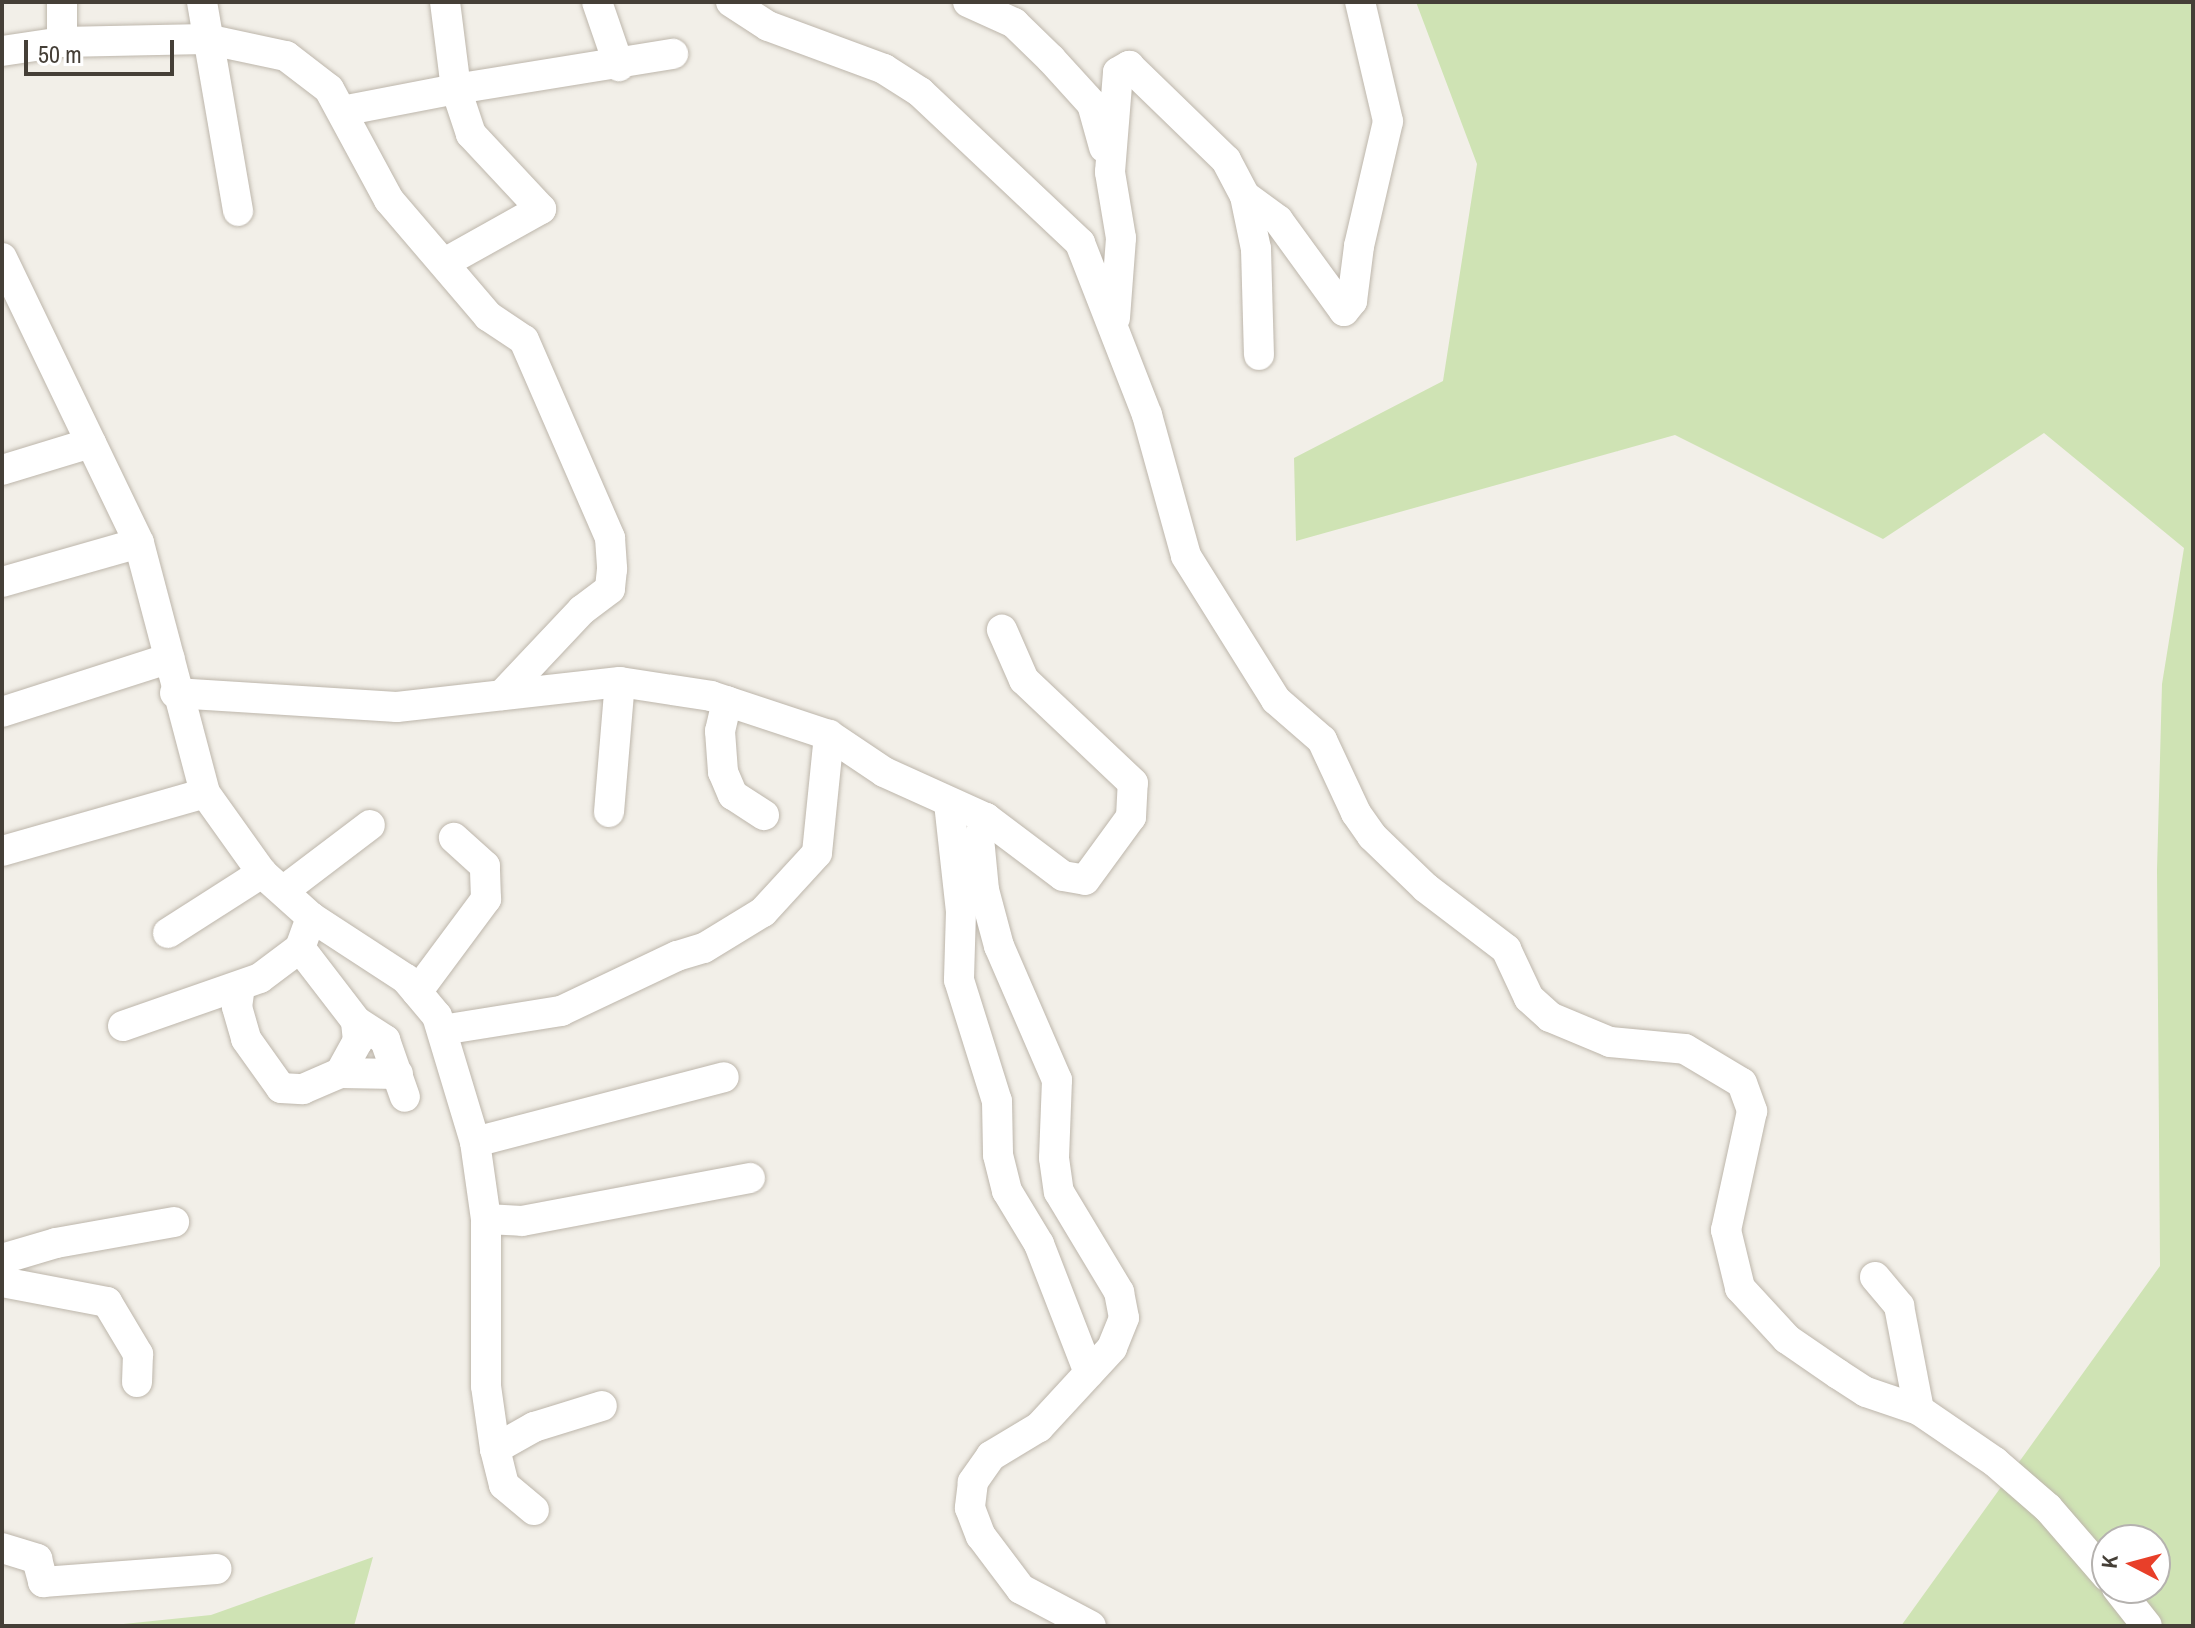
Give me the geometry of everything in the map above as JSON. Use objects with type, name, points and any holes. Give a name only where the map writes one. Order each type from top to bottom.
[{"type":"street","points":[[62,2],[62,42]]},
{"type":"street","points":[[202,2],[238,211]]},
{"type":"street","points":[[445,2],[456,89],[471,134],[541,209],[446,262]]},
{"type":"street","points":[[597,2],[619,66]]},
{"type":"street","points":[[731,2],[768,26],[884,69],[957,122],[1080,243],[1115,324],[1186,556],[1276,700],[1322,740],[1356,813],[1372,836],[1426,888],[1506,949],[1529,998],[1550,1017],[1610,1042],[1685,1049],[1742,1083],[1752,1111],[1726,1230],[1740,1288],[1787,1339],[1838,1374],[1866,1392],[1919,1410],[1995,1462],[2048,1508],[2091,1558]]},
{"type":"street","points":[[968,2],[1014,23],[1092,104],[1110,172],[1121,238],[1115,324]]},
{"type":"street","points":[[1245,196],[1278,220],[1344,311],[1352,301],[1388,121],[1360,2]]},
{"type":"street","points":[[2,51],[62,42],[206,39],[286,56],[329,89],[389,200],[446,262],[488,316],[524,340],[610,538],[610,589],[582,610],[502,695]]},
{"type":"street","points":[[342,111],[456,89],[619,66],[673,54]]},
{"type":"street","points":[[1110,172],[1118,72],[1129,66],[1226,160],[1245,196],[1256,249],[1259,355]]},
{"type":"street","points":[[2,258],[139,543],[170,658],[175,693],[205,793],[273,882],[311,917],[417,992],[442,1030],[475,1142],[486,1219],[486,1386],[495,1449],[504,1485],[534,1510]]},
{"type":"street","points":[[2,470],[91,443]]},
{"type":"street","points":[[2,582],[139,543]]},
{"type":"street","points":[[175,693],[397,707],[620,682],[727,701],[829,735],[884,772],[986,818],[1063,876],[1085,880],[1135,807],[1133,783],[1124,770],[1024,680],[1002,630]]},
{"type":"street","points":[[2,712],[170,658]]},
{"type":"street","points":[[609,812],[620,682]]},
{"type":"street","points":[[727,701],[718,754],[723,772],[733,795],[764,815]]},
{"type":"street","points":[[442,1030],[561,1011],[677,956],[704,948],[763,912],[817,853],[829,735]]},
{"type":"street","points":[[2,851],[205,793]]},
{"type":"street","points":[[949,803],[961,911],[959,980],[997,1101],[998,1155],[1007,1191],[1039,1244],[1089,1373]]},
{"type":"street","points":[[986,818],[979,838],[984,890],[999,946],[1057,1080],[1054,1158],[1059,1192],[1119,1292],[1124,1311],[1112,1348],[1039,1427],[991,1456],[973,1482],[970,1508],[981,1536],[1021,1589],[1091,1626]]},
{"type":"street","points":[[168,933],[273,882],[370,825]]},
{"type":"street","points":[[417,992],[486,899],[485,866],[454,838]]},
{"type":"street","points":[[123,1026],[260,978],[300,948],[311,917]]},
{"type":"street","points":[[240,986],[237,1007],[246,1039],[281,1088],[303,1089],[340,1073],[402,1086],[385,1040],[356,1021],[300,948]]},
{"type":"street","points":[[340,1073],[358,1041],[356,1021]]},
{"type":"street","points":[[475,1142],[724,1077]]},
{"type":"street","points":[[486,1219],[534,1219],[750,1178]]},
{"type":"street","points":[[2,1259],[56,1243],[174,1222]]},
{"type":"street","points":[[1875,1277],[1899,1306],[1919,1410]]},
{"type":"street","points":[[2,1282],[107,1302],[138,1354],[137,1382]]},
{"type":"street","points":[[495,1449],[534,1427],[602,1406]]},
{"type":"street","points":[[2,1548],[37,1559],[43,1582],[217,1569]]},
{"type":"street","points":[[2130,1604],[2147,1626]]},
{"type":"green space","points":[[1416,2],[2193,2],[2193,1626],[1901,1626],[2160,1266],[2157,870],[2162,684],[2184,548],[2044,433],[1883,539],[1675,435],[1296,541],[1294,458],[1443,381],[1477,164]]},
{"type":"green space","points":[[373,1557],[354,1626],[104,1626],[211,1615]]}]
